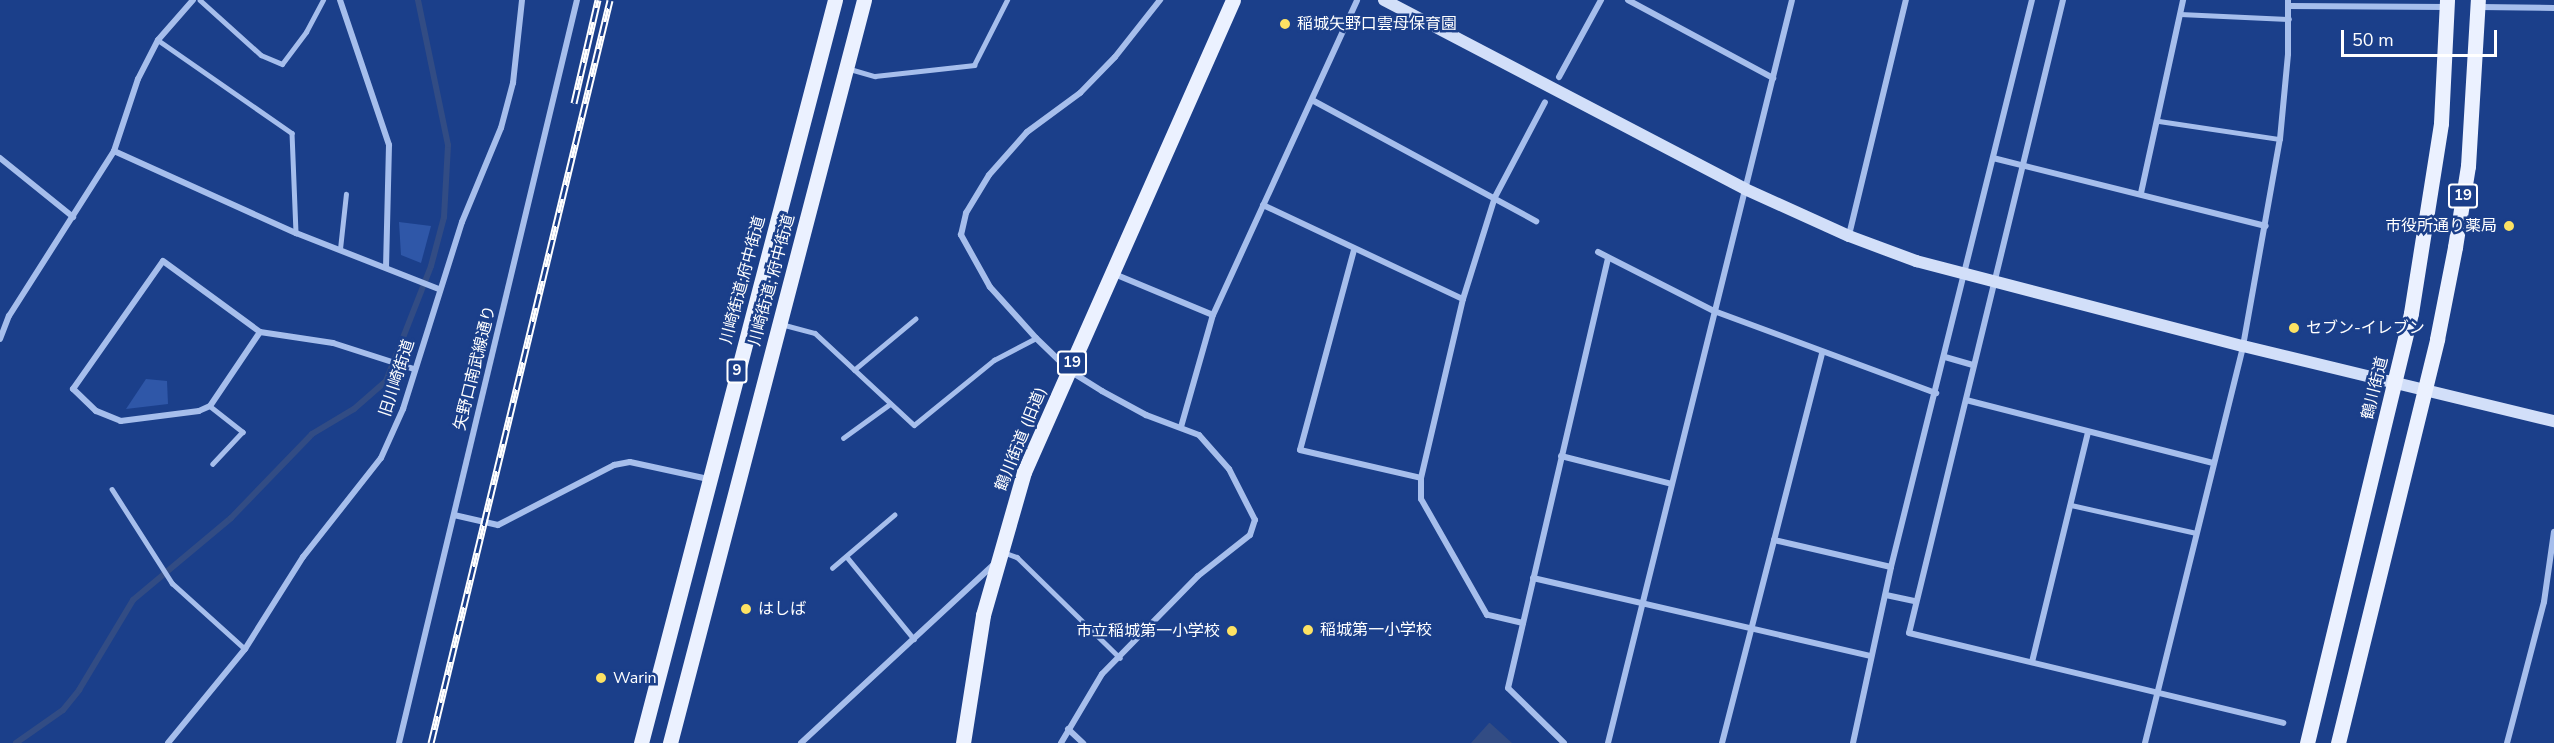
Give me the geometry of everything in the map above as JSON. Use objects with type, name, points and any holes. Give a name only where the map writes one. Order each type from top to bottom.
[{"type":"main road","name":"川崎街道;府中街道","points":[[641,743],[708,479],[835,0]]},
{"type":"main road","name":"川崎街道; 府中街道","points":[[670,743],[864,0]]},
{"type":"main road","name":"鶴川街道 (旧道)","points":[[963,743],[982,615],[997,556],[1024,472],[1233,0]]},
{"type":"main road","name":"鶴川街道","points":[[2307,743],[2395,381],[2429,218],[2441,123],[2447,4]]},
{"type":"main road","name":"19","points":[[2338,743],[2425,389],[2466,177],[2478,4]]},
{"type":"street","points":[[0,339],[9,316],[114,151],[138,79],[158,40],[193,0]]},
{"type":"street","points":[[339,0],[389,145],[386,266]]},
{"type":"street","name":"旧川崎街道","points":[[168,743],[245,649],[303,557],[381,458],[403,409],[439,288],[501,128],[513,83],[522,0]]},
{"type":"street","name":"矢野口南武線通り","points":[[399,743],[577,0]]},
{"type":"street","points":[[1061,743],[1102,674],[1198,576],[1255,528],[1255,520],[1229,469],[1199,435],[1146,415],[1069,370],[1036,338],[974,264],[962,236],[966,213],[989,175],[1027,132],[1080,93],[1115,57],[1160,0]]},
{"type":"street","points":[[1181,427],[1213,315],[1357,0]]},
{"type":"street","points":[[1384,0],[1745,189],[1849,236],[1994,284],[2554,421]]},
{"type":"street","points":[[1559,77],[1601,0]]},
{"type":"street","points":[[1628,0],[1773,78]]},
{"type":"street","points":[[1608,743],[1792,0]]},
{"type":"street","points":[[1849,236],[1906,0]]},
{"type":"street","points":[[1853,743],[1891,567],[2032,0]]},
{"type":"street","points":[[2063,0],[1909,633],[2283,723]]},
{"type":"street","points":[[2141,193],[2159,121],[2183,0]]},
{"type":"street","points":[[2145,743],[2243,346],[2280,139],[2289,19],[2288,3],[2447,4]]},
{"type":"street","points":[[2478,4],[2554,8]]},
{"type":"street","points":[[1312,100],[1536,220]]},
{"type":"street","points":[[1523,623],[1487,615],[1420,499],[1421,478],[1463,299],[1495,197],[1545,102]]},
{"type":"street","points":[[114,151],[296,233],[439,288]]},
{"type":"street","points":[[0,158],[73,217]]},
{"type":"street","points":[[1993,158],[2141,193],[2266,226]]},
{"type":"street","points":[[1263,205],[1354,250],[1463,299]]},
{"type":"street","points":[[1354,250],[1300,450],[1421,478]]},
{"type":"street","points":[[1598,252],[1714,311],[1822,353],[1936,393]]},
{"type":"street","points":[[1564,743],[1508,688],[1608,258]]},
{"type":"street","points":[[260,332],[210,406],[176,416],[121,421],[96,411],[73,389],[163,261],[260,332],[333,344],[414,369]]},
{"type":"street","points":[[1112,273],[1213,315]]},
{"type":"street","points":[[1722,743],[1822,353]]},
{"type":"street","points":[[1945,357],[1973,365]]},
{"type":"street","points":[[1966,400],[2088,433],[2213,463]]},
{"type":"street","points":[[2032,662],[2088,433]]},
{"type":"street","points":[[1562,456],[1672,484]]},
{"type":"street","points":[[454,515],[498,525],[614,465],[630,462],[708,479]]},
{"type":"street","points":[[2507,743],[2544,602],[2554,532]]},
{"type":"street","points":[[1774,540],[1891,567]]},
{"type":"street","points":[[801,743],[914,639],[997,556]]},
{"type":"street","points":[[1533,579],[1871,656]]},
{"type":"street","points":[[1886,595],[1915,601]]},
{"type":"street","points":[[1068,729],[1083,743]]},
{"type":"lane","points":[[200,0],[261,55],[282,64],[323,0]]},
{"type":"lane","points":[[846,68],[875,76],[974,65],[1007,0]]},
{"type":"lane","points":[[2181,14],[2289,19]]},
{"type":"lane","points":[[158,40],[292,133],[296,233]]},
{"type":"lane","points":[[2159,121],[2280,139]]},
{"type":"lane","points":[[340,249],[346,194]]},
{"type":"lane","points":[[854,370],[915,319]]},
{"type":"lane","points":[[779,324],[815,333],[914,426],[994,360],[1036,338]]},
{"type":"lane","points":[[843,438],[890,404]]},
{"type":"lane","points":[[210,406],[243,432],[213,464]]},
{"type":"lane","points":[[112,489],[172,583],[245,649]]},
{"type":"lane","points":[[2071,505],[2196,533]]},
{"type":"lane","points":[[832,568],[894,515]]},
{"type":"lane","points":[[997,556],[1017,557],[1120,658]]},
{"type":"lane","points":[[847,557],[914,639]]},
{"type":"shaded area","points":[[399,222],[431,226],[421,263],[401,255]]},
{"type":"shaded area","points":[[146,379],[167,381],[168,404],[126,409]]},
{"type":"shaded area","points":[[1490,723],[1512,743],[1471,743]]},
{"type":"waterway","points":[[16,743],[63,710],[79,690],[133,600],[231,518],[312,434],[354,409],[386,381],[431,266],[444,217],[448,145],[418,0]]},
{"type":"railway","points":[[574,103],[598,0]]},
{"type":"railway","points":[[431,743],[610,0]]},
{"type":"place","name":"稲城矢野口雲母保育園","points":[[1285,24]]},
{"type":"place","name":"市役所通り薬局","points":[[2509,226]]},
{"type":"place","name":"セブン-イレブン","points":[[2294,328]]},
{"type":"place","name":"はしば","points":[[746,609]]},
{"type":"place","name":"稲城第一小学校","points":[[1308,630]]},
{"type":"place","name":"市立稲城第一小学校","points":[[1232,631]]},
{"type":"place","name":"Warin","points":[[601,678]]}]
